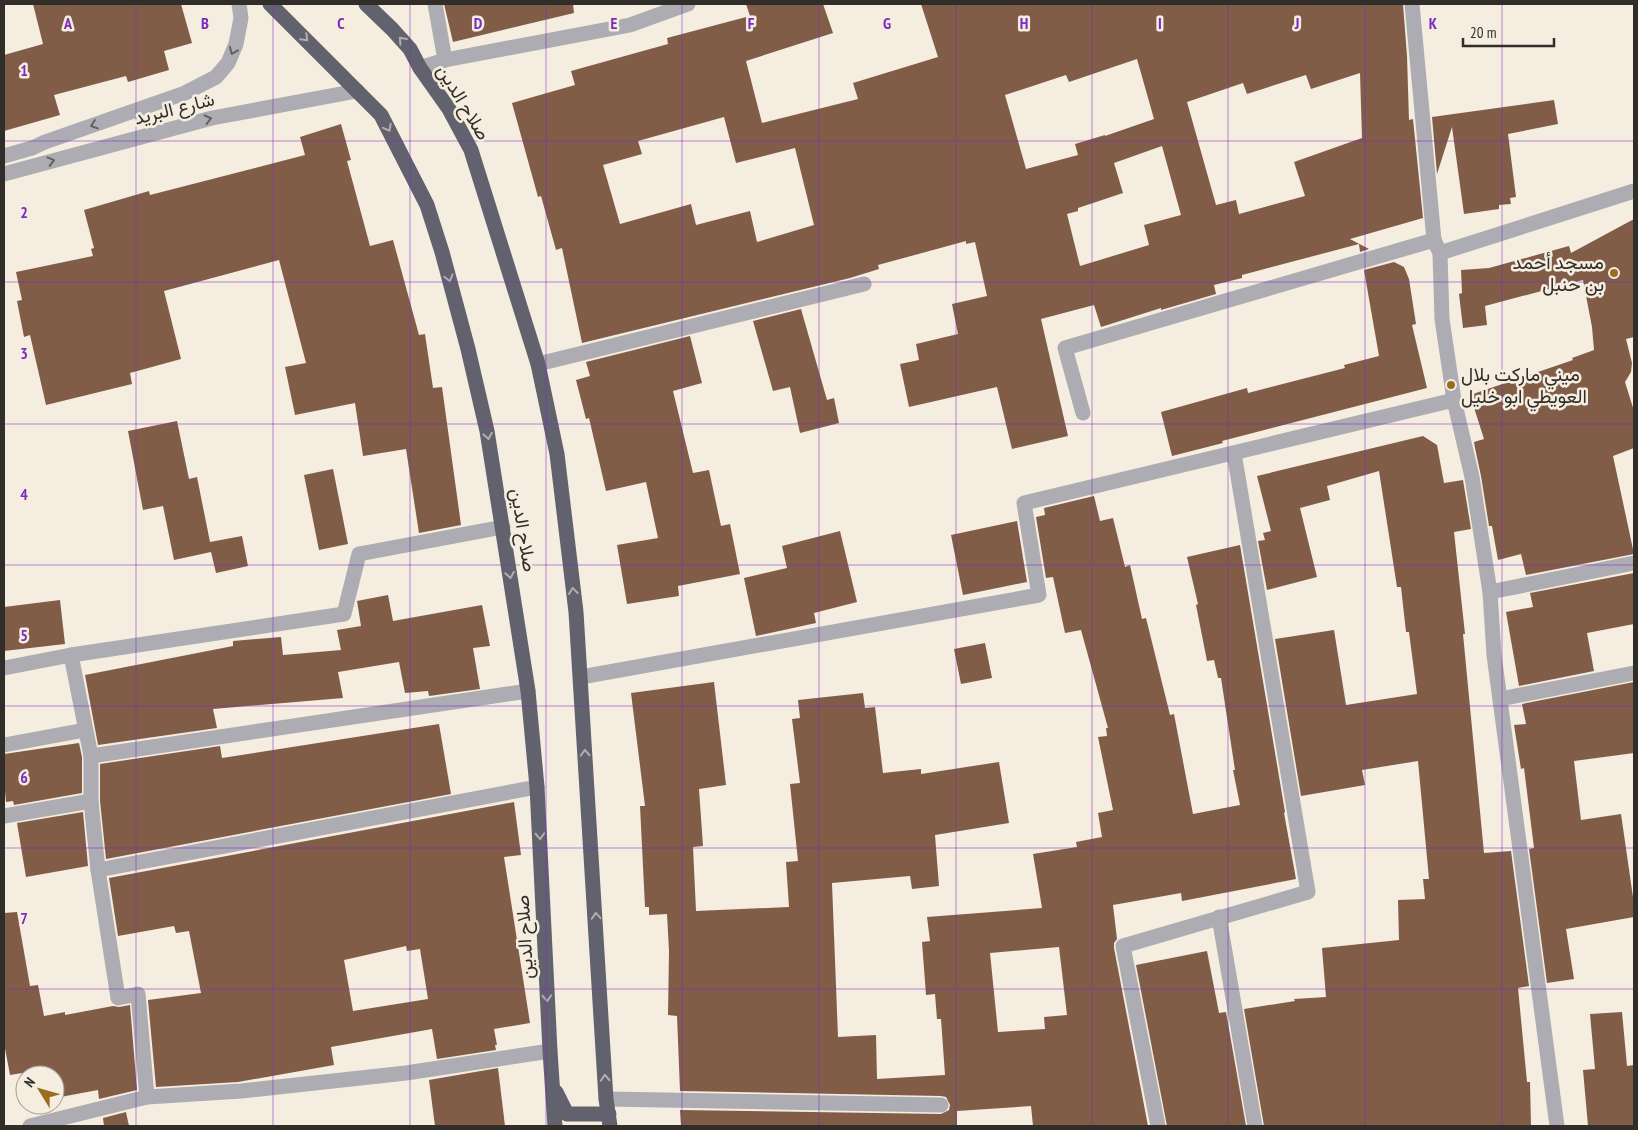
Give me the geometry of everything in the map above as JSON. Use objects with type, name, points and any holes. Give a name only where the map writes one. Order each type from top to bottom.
[{"type":"highway","name":"صلاح الدين","points":[[270,4],[381,115],[427,205],[451,287],[483,413],[503,527],[528,691],[537,787],[555,1126]]},
{"type":"highway","name":"صلاح الدين","points":[[366,4],[410,48],[420,68],[449,109],[471,150],[538,364],[556,454],[576,612],[606,1099],[609,1120]]},
{"type":"highway","points":[[553,1086],[567,1114],[609,1120]]},
{"type":"street","name":"شارع البريد","points":[[4,156],[32,148],[185,94],[216,77],[228,63],[236,44],[241,18],[239,4]]},
{"type":"street","points":[[435,4],[445,60]]},
{"type":"street","points":[[420,68],[445,60],[630,25],[688,4]]},
{"type":"street","points":[[1412,4],[1437,246],[1442,319],[1454,400],[1472,477],[1490,592],[1494,654],[1556,1126]]},
{"type":"street","name":"شارع البريد","points":[[4,174],[212,118],[357,91]]},
{"type":"street","points":[[1084,413],[1065,348],[1634,191]]},
{"type":"street","points":[[538,364],[864,284]]},
{"type":"street","points":[[581,677],[1039,595],[1024,503],[1454,400]]},
{"type":"street","points":[[1158,1126],[1123,946],[1308,892],[1234,453]]},
{"type":"street","points":[[4,668],[71,655],[344,614],[359,554],[503,527]]},
{"type":"street","points":[[1490,592],[1634,563]]},
{"type":"street","points":[[71,655],[91,756],[91,801],[98,870],[118,998],[138,994],[147,1098]]},
{"type":"street","points":[[1500,699],[1634,673]]},
{"type":"street","points":[[91,756],[528,691]]},
{"type":"street","points":[[4,745],[85,730]]},
{"type":"street","points":[[98,870],[537,787]]},
{"type":"street","points":[[4,816],[91,801]]},
{"type":"street","points":[[1219,917],[1254,1126]]},
{"type":"street","points":[[30,1126],[147,1098],[241,1091],[406,1073],[550,1051]]},
{"type":"street","points":[[606,1099],[940,1105]]},
{"type":"building","points":[[33,4],[181,4],[192,43],[164,51],[169,70],[128,82],[126,76],[54,95],[60,115],[4,131],[4,55],[43,44]]},
{"type":"building","points":[[444,4],[573,4],[574,13],[453,42]]},
{"type":"building","points":[[746,4],[823,4],[833,33],[746,61],[762,123],[858,99],[853,83],[938,57],[921,4],[1403,4],[1409,120],[1413,119],[1423,218],[1350,239],[1369,249],[1360,252],[1359,244],[1242,275],[1242,278],[1214,285],[1216,294],[1161,310],[1161,308],[1101,327],[1094,305],[1041,319],[1068,436],[1012,449],[997,387],[909,407],[900,364],[919,360],[916,344],[958,334],[952,304],[987,296],[975,242],[966,244],[966,241],[878,265],[879,269],[850,278],[582,343],[562,248],[556,250],[541,196],[538,197],[512,103],[575,85],[571,71],[668,44],[667,38],[750,16]],"holes":[[[1137,59],[1154,119],[1075,144],[1078,155],[1026,169],[1005,95],[1066,75],[1069,82]],[[1360,73],[1362,138],[1294,162],[1305,196],[1239,214],[1236,200],[1216,205],[1187,102],[1243,83],[1247,94],[1306,75],[1311,89]],[[724,117],[736,163],[795,148],[814,225],[757,242],[750,211],[696,225],[691,204],[620,224],[603,165],[642,154],[638,141]],[[1162,146],[1181,215],[1144,225],[1149,245],[1080,266],[1067,214],[1078,211],[1078,208],[1123,193],[1114,163]]]},
{"type":"building","points":[[1554,100],[1558,124],[1508,134],[1516,197],[1510,198],[1511,204],[1499,205],[1499,209],[1464,214],[1452,127],[1437,174],[1432,117]]},
{"type":"building","points":[[341,124],[351,160],[347,161],[370,246],[393,240],[419,335],[425,334],[433,388],[442,387],[461,525],[419,533],[406,449],[363,456],[355,403],[295,415],[285,367],[306,363],[279,260],[164,291],[181,359],[130,373],[132,384],[46,405],[30,335],[24,337],[17,301],[22,300],[16,272],[93,256],[91,249],[94,248],[84,210],[149,191],[150,195],[305,155],[300,137]]},
{"type":"building","points":[[1634,219],[1634,337],[1626,339],[1632,363],[1631,372],[1625,382],[1634,411],[1634,448],[1613,456],[1634,554],[1526,575],[1521,554],[1498,560],[1492,526],[1489,526],[1474,442],[1484,439],[1470,395],[1573,360],[1572,358],[1594,350],[1592,327],[1583,280],[1485,306],[1487,325],[1463,328],[1459,294],[1462,293],[1461,270],[1489,268],[1569,246],[1571,253]]},
{"type":"building","points":[[1394,262],[1404,267],[1409,279],[1416,324],[1412,325],[1427,388],[1222,441],[1223,443],[1172,456],[1161,412],[1247,388],[1248,393],[1345,368],[1344,365],[1379,356],[1364,270]]},
{"type":"building","points":[[801,309],[827,400],[834,398],[839,423],[800,433],[790,387],[773,391],[753,321]]},
{"type":"building","points":[[690,336],[702,383],[673,391],[693,473],[709,470],[721,526],[730,524],[740,574],[678,586],[679,596],[627,604],[617,545],[658,538],[646,482],[606,491],[589,418],[586,419],[576,380],[590,376],[586,362]]},
{"type":"building","points":[[177,421],[189,479],[197,477],[210,542],[242,536],[248,566],[216,573],[211,552],[174,560],[163,506],[143,510],[128,431]]},
{"type":"building","points":[[1423,436],[1437,445],[1444,483],[1463,480],[1471,529],[1454,532],[1484,853],[1511,851],[1529,986],[1518,988],[1527,1082],[1530,1082],[1531,1126],[1264,1126],[1244,1009],[1295,1001],[1294,999],[1326,997],[1322,948],[1399,940],[1398,900],[1425,899],[1423,879],[1429,879],[1418,761],[1362,770],[1365,785],[1301,796],[1275,639],[1334,630],[1346,705],[1417,694],[1409,632],[1406,632],[1401,587],[1397,587],[1379,471],[1327,486],[1330,500],[1300,508],[1317,577],[1267,590],[1258,541],[1265,540],[1263,533],[1271,531],[1257,476]]},
{"type":"building","points":[[333,469],[348,544],[319,550],[304,475]]},
{"type":"building","points":[[1094,496],[1100,521],[1113,518],[1125,567],[1130,565],[1142,619],[1146,618],[1170,715],[1174,714],[1193,814],[1240,805],[1233,770],[1235,770],[1221,678],[1218,678],[1214,660],[1207,661],[1196,605],[1198,604],[1187,557],[1240,545],[1296,879],[1182,901],[1181,893],[1113,905],[1117,939],[1114,943],[1114,948],[1148,1126],[1033,1126],[1031,1106],[957,1111],[957,1126],[681,1126],[680,1110],[941,1114],[949,1110],[950,1105],[946,1097],[941,1096],[680,1091],[677,1016],[668,1015],[669,951],[667,914],[649,915],[649,907],[645,907],[640,806],[645,806],[631,693],[714,682],[726,785],[699,789],[703,846],[693,847],[696,911],[789,907],[786,862],[798,861],[790,784],[800,783],[792,719],[800,718],[798,700],[863,693],[865,708],[875,707],[883,773],[921,769],[921,774],[999,762],[1009,823],[935,835],[939,886],[912,889],[910,876],[832,883],[838,1037],[876,1035],[877,1079],[945,1075],[941,1019],[937,1019],[935,994],[926,995],[922,942],[930,941],[927,917],[1042,908],[1033,854],[1077,847],[1076,842],[1102,837],[1098,813],[1113,810],[1098,737],[1107,736],[1106,728],[1108,728],[1081,630],[1065,633],[1053,577],[1046,578],[1036,517],[1045,515],[1044,508]],"holes":[[[1059,947],[1067,1015],[1044,1017],[1045,1029],[998,1032],[990,953]]]},
{"type":"building","points":[[1017,521],[1027,582],[963,595],[951,535]]},
{"type":"building","points":[[840,531],[857,602],[814,613],[816,623],[756,636],[744,578],[787,568],[782,546]]},
{"type":"building","points":[[1634,573],[1634,624],[1587,633],[1594,671],[1519,686],[1506,612],[1533,607],[1530,593]]},
{"type":"building","points":[[388,595],[393,621],[482,605],[490,646],[473,648],[480,689],[429,696],[428,691],[405,693],[399,662],[338,672],[343,698],[213,709],[217,728],[98,745],[85,675],[233,646],[233,641],[281,637],[283,655],[341,650],[337,630],[361,626],[357,601]]},
{"type":"building","points":[[60,600],[65,644],[4,651],[4,607]]},
{"type":"building","points":[[985,643],[992,678],[961,684],[954,649]]},
{"type":"building","points":[[1634,682],[1634,753],[1574,761],[1581,820],[1621,814],[1634,904],[1634,917],[1566,929],[1574,979],[1547,983],[1529,849],[1534,848],[1524,768],[1521,769],[1514,725],[1526,724],[1522,704]]},
{"type":"building","points":[[439,724],[451,794],[106,859],[100,801],[100,764],[220,746],[222,758]]},
{"type":"building","points":[[79,743],[82,757],[82,793],[14,805],[13,801],[6,802],[4,754]]},
{"type":"building","points":[[514,802],[521,855],[504,857],[530,1023],[494,1029],[496,1050],[437,1059],[432,1029],[331,1047],[334,1065],[238,1082],[156,1087],[148,1000],[201,993],[189,931],[176,933],[174,926],[118,936],[109,878]],"holes":[[[406,946],[407,951],[420,949],[428,999],[353,1011],[344,960]]]},
{"type":"building","points":[[83,812],[88,866],[26,877],[17,823]]},
{"type":"building","points":[[17,912],[30,986],[38,985],[44,1016],[65,1012],[65,1015],[113,1006],[130,1005],[137,1090],[99,1099],[98,1090],[65,1096],[65,1065],[15,1065],[15,1074],[10,1075],[4,1043],[4,913]]},
{"type":"building","points":[[1207,951],[1219,1013],[1226,1012],[1246,1126],[1167,1126],[1136,965]]},
{"type":"building","points":[[1622,1012],[1627,1066],[1634,1065],[1634,1126],[1588,1126],[1583,1070],[1595,1069],[1590,1014]]},
{"type":"building","points":[[498,1068],[505,1126],[435,1126],[429,1080]]},
{"type":"building","points":[[126,1112],[129,1126],[104,1126],[103,1118]]},
{"type":"place","name":"مسجد أحمد بن حنبل","points":[[1614,273]]},
{"type":"place","name":"ميني ماركت بلال العويطي ابو خليل","points":[[1451,385]]}]
